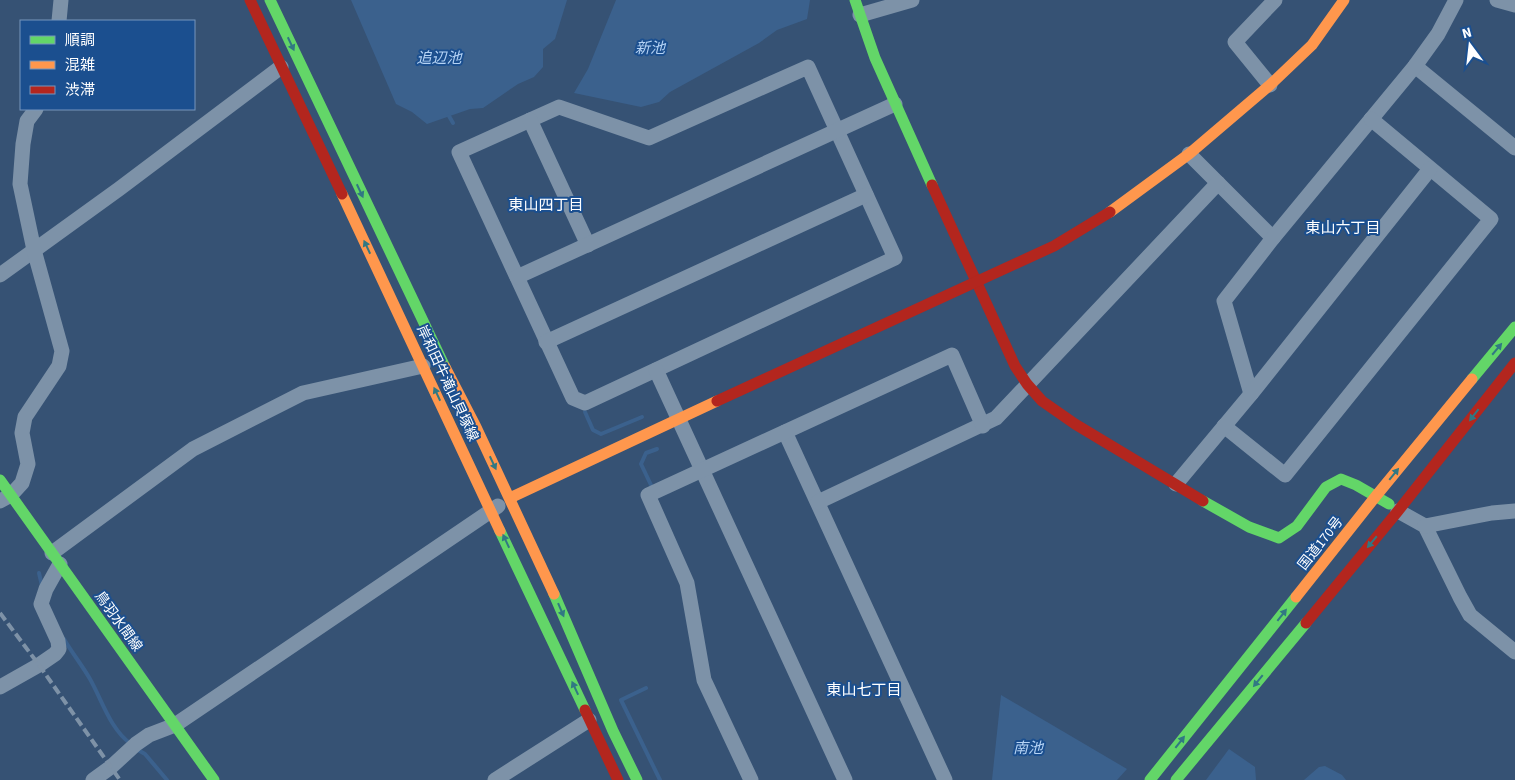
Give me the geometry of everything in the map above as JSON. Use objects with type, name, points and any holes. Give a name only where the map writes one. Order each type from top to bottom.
[{"type":"main road","name":"岸和田牛滝山貝塚線","points":[[250,0],[618,780]]},
{"type":"main road","name":"岸和田牛滝山貝塚線","points":[[270,0],[427,332],[476,427],[542,566],[613,731],[637,780]]},
{"type":"main road","points":[[855,0],[875,58],[895,104],[1015,366],[1042,401],[1075,424],[1249,527],[1279,538],[1297,526],[1326,487],[1341,479],[1376,496],[1398,511]]},
{"type":"main road","points":[[510,498],[1054,246],[1116,208],[1189,154],[1270,85],[1312,45],[1344,0]]},
{"type":"main road","name":"国道170号","points":[[1150,780],[1376,496],[1515,327]]},
{"type":"main road","points":[[1176,780],[1398,511],[1515,363]]},
{"type":"main road","name":"鳥羽水間線","points":[[0,480],[5,498],[56,559],[214,780]]},
{"type":"main road","points":[[1182,780],[1203,748]]},
{"type":"street","points":[[59,20],[62,0]]},
{"type":"street","points":[[860,16],[912,0]]},
{"type":"street","points":[[1270,85],[1235,42],[1275,0]]},
{"type":"street","points":[[1251,394],[1224,301],[1273,238],[1414,66],[1438,34],[1456,0]]},
{"type":"street","points":[[1497,0],[1515,4]]},
{"type":"street","points":[[808,66],[895,258],[585,403],[573,398],[458,152],[530,120],[559,106],[649,138],[808,66]]},
{"type":"street","points":[[1414,66],[1515,148]]},
{"type":"street","points":[[0,275],[119,189],[281,67]]},
{"type":"street","points":[[516,278],[895,104]]},
{"type":"street","points":[[5,498],[22,482],[28,464],[22,433],[25,416],[59,366],[62,352],[34,250],[20,184],[27,121],[35,110]]},
{"type":"street","points":[[1224,426],[1285,475],[1491,219],[1370,119]]},
{"type":"street","points":[[530,120],[588,245]]},
{"type":"street","points":[[1189,154],[1273,238]]},
{"type":"street","points":[[1176,484],[1251,394],[1430,169]]},
{"type":"street","points":[[818,502],[983,426],[996,418],[1218,184]]},
{"type":"street","points":[[546,342],[866,195]]},
{"type":"street","points":[[751,780],[704,680],[687,583],[648,495],[952,356],[983,426]]},
{"type":"street","points":[[0,687],[39,665],[59,649],[58,641],[47,620],[42,604],[56,559],[193,448],[303,393],[423,366]]},
{"type":"street","points":[[656,370],[844,780]]},
{"type":"street","points":[[1498,384],[1515,374]]},
{"type":"street","points":[[785,432],[945,780]]},
{"type":"street","points":[[93,780],[149,734],[175,726],[510,498]]},
{"type":"street","points":[[1398,511],[1425,526],[1470,615],[1515,652]]},
{"type":"street","points":[[1425,526],[1492,513],[1515,511]]},
{"type":"street","points":[[495,780],[589,720]]},
{"type":"water","name":"追辺池","points":[[351,0],[567,0],[555,39],[543,49],[543,67],[534,77],[518,84],[483,108],[470,109],[427,124],[412,112],[396,104]]},
{"type":"water","name":"新池","points":[[616,0],[810,0],[807,19],[777,30],[759,43],[670,92],[659,102],[641,107],[574,93],[588,69]]},
{"type":"water","name":"南池","points":[[1001,695],[1127,769],[1117,780],[992,780]]},
{"type":"water","points":[[1229,749],[1255,767],[1256,780],[1206,780]]},
{"type":"water","points":[[1325,766],[1342,775],[1346,780],[1304,780],[1319,767]]},
{"type":"waterway","points":[[449,116],[453,123]]},
{"type":"waterway","points":[[585,412],[593,430],[601,434],[642,417]]},
{"type":"waterway","points":[[651,485],[641,464],[646,453],[657,449]]},
{"type":"waterway","points":[[39,573],[42,586]]},
{"type":"waterway","points":[[64,639],[90,679],[117,730],[131,744]]},
{"type":"waterway","points":[[646,688],[621,700],[660,780]]},
{"type":"waterway","points":[[138,750],[145,754],[167,780]]},
{"type":"railway","points":[[0,613],[120,780]]},
{"type":"traffic: fast","points":[[270,0],[445,367]]},
{"type":"traffic: fast","points":[[855,0],[875,58],[932,185]]},
{"type":"traffic: fast","points":[[1472,379],[1515,327]]},
{"type":"traffic: fast","points":[[1203,501],[1249,527],[1279,538],[1297,526],[1326,487],[1341,479],[1356,485],[1389,504]]},
{"type":"traffic: fast","points":[[0,480],[214,780]]},
{"type":"traffic: fast","points":[[500,531],[585,710]]},
{"type":"traffic: fast","points":[[554,594],[613,731],[637,780]]},
{"type":"traffic: fast","points":[[1150,780],[1296,597]]},
{"type":"traffic: fast","points":[[1176,780],[1306,623]]},
{"type":"traffic: slow","points":[[1110,212],[1189,154],[1270,85],[1312,45],[1344,0]]},
{"type":"traffic: slow","points":[[342,194],[500,531]]},
{"type":"traffic: slow","points":[[445,367],[476,427],[554,594]]},
{"type":"traffic: slow","points":[[1296,597],[1472,379]]},
{"type":"traffic: slow","points":[[510,498],[717,401]]},
{"type":"traffic: jam","points":[[250,0],[342,194]]},
{"type":"traffic: jam","points":[[932,185],[1015,366],[1027,384],[1042,401],[1075,424],[1203,501]]},
{"type":"traffic: jam","points":[[717,401],[1054,246],[1110,212]]},
{"type":"traffic: jam","points":[[1306,623],[1398,511],[1515,363]]},
{"type":"traffic: jam","points":[[585,710],[618,780]]},
{"type":"district","name":"東山四丁目","points":[[546,205]]},
{"type":"district","name":"東山六丁目","points":[[1343,228]]},
{"type":"district","name":"東山七丁目","points":[[864,690]]}]
